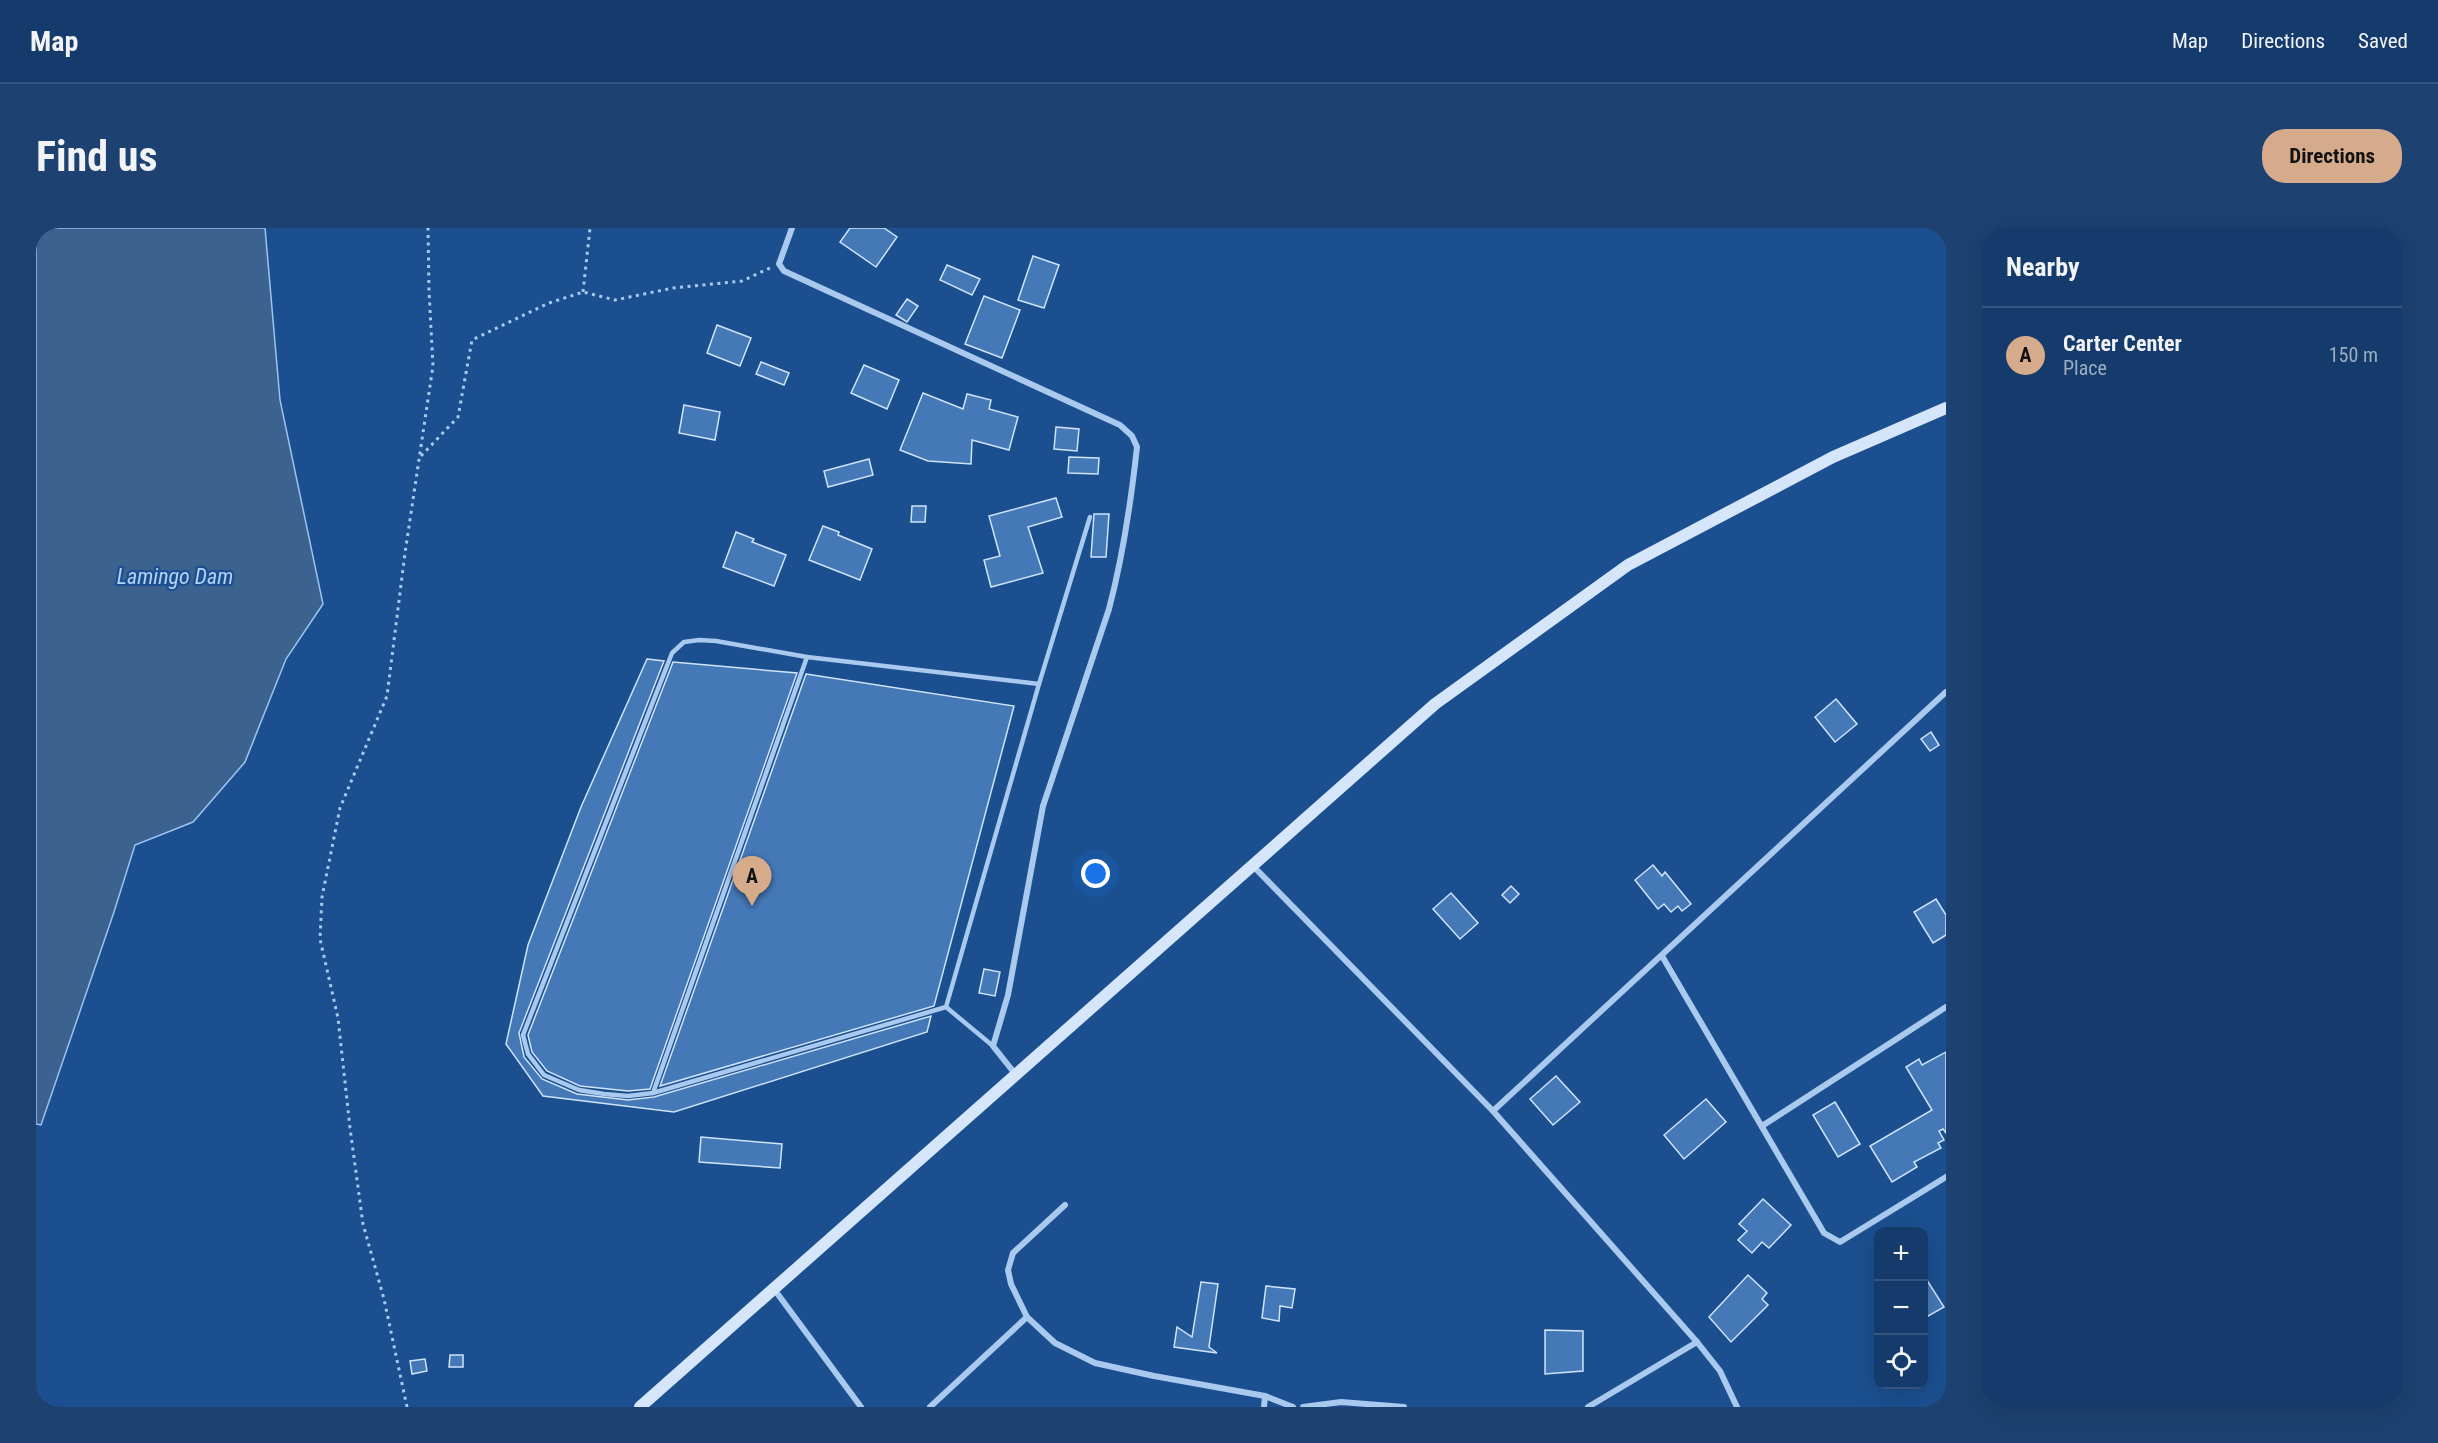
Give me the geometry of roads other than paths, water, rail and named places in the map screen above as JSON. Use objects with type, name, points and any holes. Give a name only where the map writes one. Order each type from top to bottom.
[{"type":"main road","points":[[640,1407],[1435,704],[1628,565],[1833,457],[1946,408]]},
{"type":"street","points":[[792,228],[779,264],[784,271],[1120,425],[1132,436],[1137,447],[1120,567],[1109,609],[1043,806],[1008,995],[993,1046],[1016,1075]]},
{"type":"street","points":[[1493,1111],[1946,692]]},
{"type":"street","points":[[1252,865],[1493,1111],[1697,1342],[1720,1371],[1737,1407]]},
{"type":"street","points":[[1662,956],[1824,1233],[1840,1242],[1946,1177]]},
{"type":"street","points":[[1762,1126],[1946,1007]]},
{"type":"street","points":[[1065,1205],[1012,1252],[1008,1270],[1011,1284],[1027,1317],[1055,1343],[1095,1363],[1265,1396],[1293,1407]]},
{"type":"street","points":[[774,1288],[861,1407]]},
{"type":"street","points":[[930,1407],[1027,1317]]},
{"type":"street","points":[[1588,1407],[1697,1342]]},
{"type":"street","points":[[1264,1407],[1265,1396]]},
{"type":"street","points":[[1303,1407],[1341,1402],[1404,1407]]},
{"type":"lane","points":[[946,1007],[1039,684],[1090,517]]},
{"type":"lane","points":[[946,1007],[653,1093],[628,1096],[579,1090],[544,1075],[528,1054],[522,1035],[672,653],[684,642],[716,641],[807,657],[1039,684]]},
{"type":"lane","points":[[653,1093],[807,657]]},
{"type":"lane","points":[[946,1007],[993,1046]]},
{"type":"water","name":"Lamingo Dam","points":[[36,228],[265,228],[280,400],[323,604],[286,659],[245,762],[193,822],[135,845],[41,1125],[36,1124]]},
{"type":"place","name":"Carter Center","points":[[752,906]]}]
